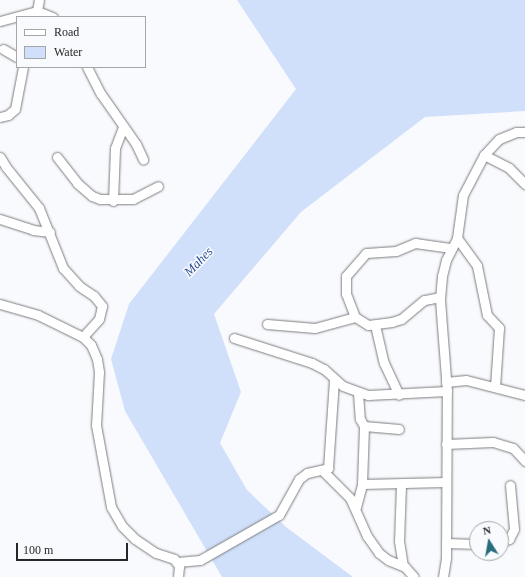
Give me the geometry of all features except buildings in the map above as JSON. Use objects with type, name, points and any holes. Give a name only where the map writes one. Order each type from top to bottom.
[{"type":"street","points":[[37,11],[39,0]]},
{"type":"street","points":[[0,21],[19,13],[37,11],[50,16]]},
{"type":"street","points":[[3,49],[16,56]]},
{"type":"street","points":[[0,117],[8,116],[15,110],[23,68]]},
{"type":"street","points":[[88,68],[101,94],[136,144],[143,159]]},
{"type":"street","points":[[113,201],[115,148],[123,127]]},
{"type":"street","points":[[443,577],[446,543],[446,386],[440,297],[444,266],[457,238],[463,195],[484,155],[499,139],[516,132],[525,132]]},
{"type":"street","points":[[484,155],[509,168],[525,184]]},
{"type":"street","points":[[0,156],[6,167],[39,208],[50,232],[63,268],[78,286],[94,296],[102,306],[99,319],[83,337]]},
{"type":"street","points":[[57,157],[77,183],[92,196],[113,201],[143,196],[158,186]]},
{"type":"street","points":[[0,219],[33,230],[50,232]]},
{"type":"street","points":[[457,238],[477,266],[487,315],[499,328],[495,387]]},
{"type":"street","points":[[440,297],[424,300],[401,319],[375,325],[364,323],[355,317],[346,294],[346,276],[366,253],[396,251],[415,243],[452,248]]},
{"type":"street","points":[[0,304],[38,315],[83,337],[91,345],[97,359],[96,426],[111,507],[122,526],[135,539],[177,562],[200,560],[279,515],[299,479],[307,473],[323,471],[330,463],[334,379]]},
{"type":"street","points":[[267,324],[315,328],[355,317]]},
{"type":"street","points":[[375,325],[384,363],[400,395]]},
{"type":"street","points":[[234,338],[312,363],[324,369],[334,379],[358,392],[368,395],[400,395],[446,386],[466,380],[525,395]]},
{"type":"street","points":[[356,508],[362,484],[364,426],[360,419],[358,392]]},
{"type":"street","points":[[364,426],[399,429]]},
{"type":"street","points":[[446,444],[493,442],[513,448],[525,461]]},
{"type":"street","points":[[323,471],[356,508],[367,536],[379,553],[403,566],[414,577]]},
{"type":"street","points":[[362,484],[401,485],[446,482]]},
{"type":"street","points":[[401,485],[399,540],[403,566]]},
{"type":"street","points":[[509,539],[514,529],[510,485]]},
{"type":"street","points":[[446,543],[469,544]]},
{"type":"street","points":[[177,562],[178,577]]},
{"type":"water","name":"Mahes","points":[[237,0],[525,0],[525,111],[425,117],[301,212],[214,314],[241,392],[220,443],[247,490],[286,527],[353,577],[222,577],[125,411],[111,359],[129,304],[296,89]]}]
